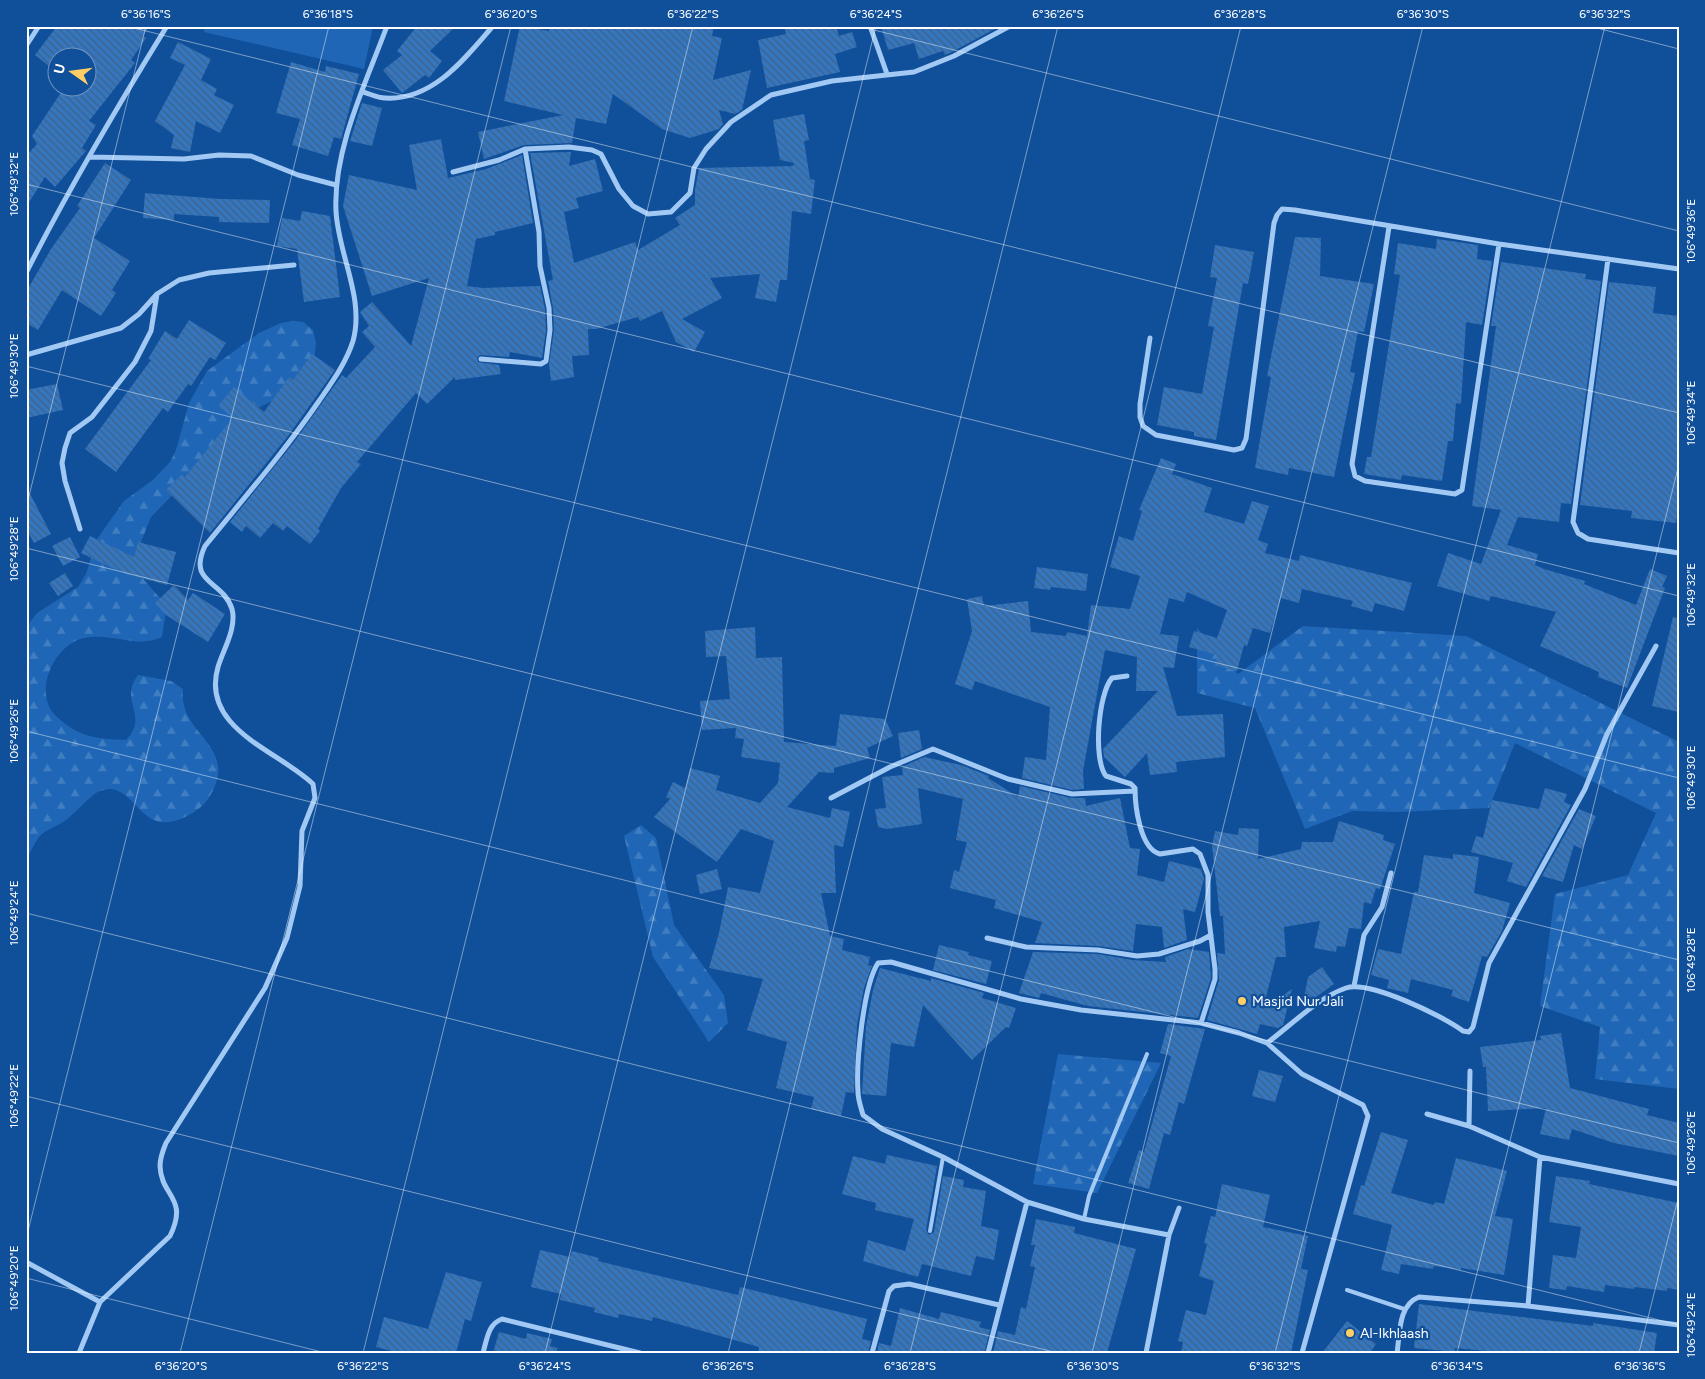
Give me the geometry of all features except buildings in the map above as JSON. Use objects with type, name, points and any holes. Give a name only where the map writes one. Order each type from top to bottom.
[{"type":"street","points":[[26,46],[38,26]]},
{"type":"street","points":[[26,273],[67,193],[167,26]]},
{"type":"street","points":[[80,1353],[100,1302],[170,1236],[176,1224],[178,1215],[176,1204],[162,1178],[161,1156],[166,1143],[265,988],[287,938],[300,886],[302,831],[315,798],[313,784],[301,772],[237,730],[228,720],[215,695],[218,669],[232,621],[232,609],[225,596],[204,577],[199,568],[198,559],[205,546],[297,434],[344,361],[353,341],[356,324],[355,300],[339,237],[336,185],[343,149],[387,26]]},
{"type":"street","points":[[363,92],[385,98],[409,95],[436,85],[469,54],[493,26]]},
{"type":"street","points":[[870,26],[887,74]]},
{"type":"street","points":[[453,172],[500,160],[524,149],[569,147],[597,152],[619,189],[633,206],[648,214],[671,212],[690,193],[694,168],[706,149],[731,122],[771,95],[832,81],[914,72],[954,56],[1010,26]]},
{"type":"street","points":[[481,359],[541,364],[546,362],[549,351],[549,308],[540,266],[539,232],[524,149]]},
{"type":"street","points":[[90,157],[184,159],[220,155],[251,156],[298,175],[336,185]]},
{"type":"street","points":[[1150,338],[1140,404],[1140,417],[1145,429],[1156,435],[1228,450],[1240,449],[1246,439],[1274,223],[1279,212],[1286,209],[1499,244],[1679,269]]},
{"type":"street","points":[[1389,227],[1352,464],[1355,476],[1365,480],[1455,494],[1461,492],[1464,485],[1499,244]]},
{"type":"street","points":[[1608,259],[1573,522],[1578,533],[1588,538],[1679,553]]},
{"type":"street","points":[[26,355],[121,328],[139,314],[157,294],[179,280],[209,274],[294,265]]},
{"type":"street","points":[[80,529],[64,481],[62,463],[65,448],[70,434],[92,416],[135,362],[151,332],[157,294]]},
{"type":"street","points":[[1267,1043],[1333,994],[1354,986],[1367,988],[1430,1011],[1463,1032],[1468,1032],[1473,1027],[1489,963],[1585,789],[1607,734],[1656,646]]},
{"type":"street","points":[[1127,676],[1112,678],[1104,695],[1099,737],[1099,764],[1106,776],[1131,784],[1135,791],[1140,827],[1146,844],[1155,853],[1160,854],[1192,849],[1200,854],[1205,864],[1209,882],[1210,935],[1215,979],[1201,1023]]},
{"type":"street","points":[[831,798],[933,749],[1008,778],[1072,794],[1135,791]]},
{"type":"street","points":[[1354,986],[1364,935],[1382,906],[1391,873]]},
{"type":"street","points":[[987,938],[1026,947],[1098,950],[1137,956],[1160,954],[1178,949],[1210,935]]},
{"type":"street","points":[[1169,1235],[1084,1219],[1027,1202],[943,1157],[882,1129],[863,1115],[858,1092],[863,1021],[870,982],[878,963],[891,962],[1021,999],[1201,1023],[1267,1043],[1302,1074],[1359,1102],[1367,1110],[1368,1116],[1302,1353]]},
{"type":"street","points":[[1469,1126],[1470,1071]]},
{"type":"street","points":[[1427,1114],[1469,1126],[1540,1157],[1679,1184]]},
{"type":"street","points":[[1528,1306],[1540,1157]]},
{"type":"street","points":[[988,1353],[1027,1202]]},
{"type":"street","points":[[1146,1353],[1169,1235],[1179,1208]]},
{"type":"street","points":[[26,1262],[100,1302]]},
{"type":"street","points":[[872,1353],[889,1291],[894,1286],[909,1284],[999,1305]]},
{"type":"street","points":[[1397,1353],[1404,1309],[1412,1300],[1419,1297],[1528,1306],[1679,1325]]},
{"type":"street","points":[[483,1353],[490,1328],[494,1323],[502,1319],[640,1353]]},
{"type":"lane","points":[[1084,1219],[1088,1196],[1146,1054]]},
{"type":"lane","points":[[930,1231],[943,1157]]},
{"type":"lane","points":[[1348,1290],[1404,1309]]},
{"type":"green space","points":[[205,26],[373,26],[364,69],[204,32]]},
{"type":"green space","points":[[303,322],[313,330],[316,343],[314,360],[298,384],[272,401],[232,421],[189,478],[151,517],[141,542],[138,568],[144,580],[160,598],[166,610],[162,637],[152,640],[133,641],[95,637],[73,642],[56,659],[46,683],[46,695],[49,706],[64,723],[88,736],[115,740],[126,740],[133,731],[135,715],[131,693],[138,675],[171,681],[183,689],[184,704],[189,718],[213,751],[218,763],[218,777],[211,794],[206,802],[195,811],[183,818],[169,822],[149,818],[128,797],[120,792],[111,789],[96,793],[65,821],[39,837],[26,860],[26,635],[30,622],[37,613],[78,587],[86,574],[97,539],[124,501],[153,480],[170,462],[176,450],[189,403],[207,371],[259,333],[281,323]]},
{"type":"green space","points":[[1303,626],[1466,636],[1679,742],[1679,1089],[1595,1079],[1600,1027],[1540,1006],[1555,894],[1628,875],[1656,813],[1515,743],[1489,808],[1398,812],[1352,811],[1305,829],[1255,708],[1197,693],[1197,628],[1238,674]]},
{"type":"green space","points":[[641,825],[656,838],[674,925],[724,995],[728,1023],[709,1042],[653,957],[624,836]]},
{"type":"green space","points":[[1058,1054],[1161,1063],[1097,1193],[1033,1184]]},
{"type":"place","name":"Masjid Nur Jali","points":[[1242,1001]]},
{"type":"place","name":"Al-Ikhlaash","points":[[1350,1333]]}]
